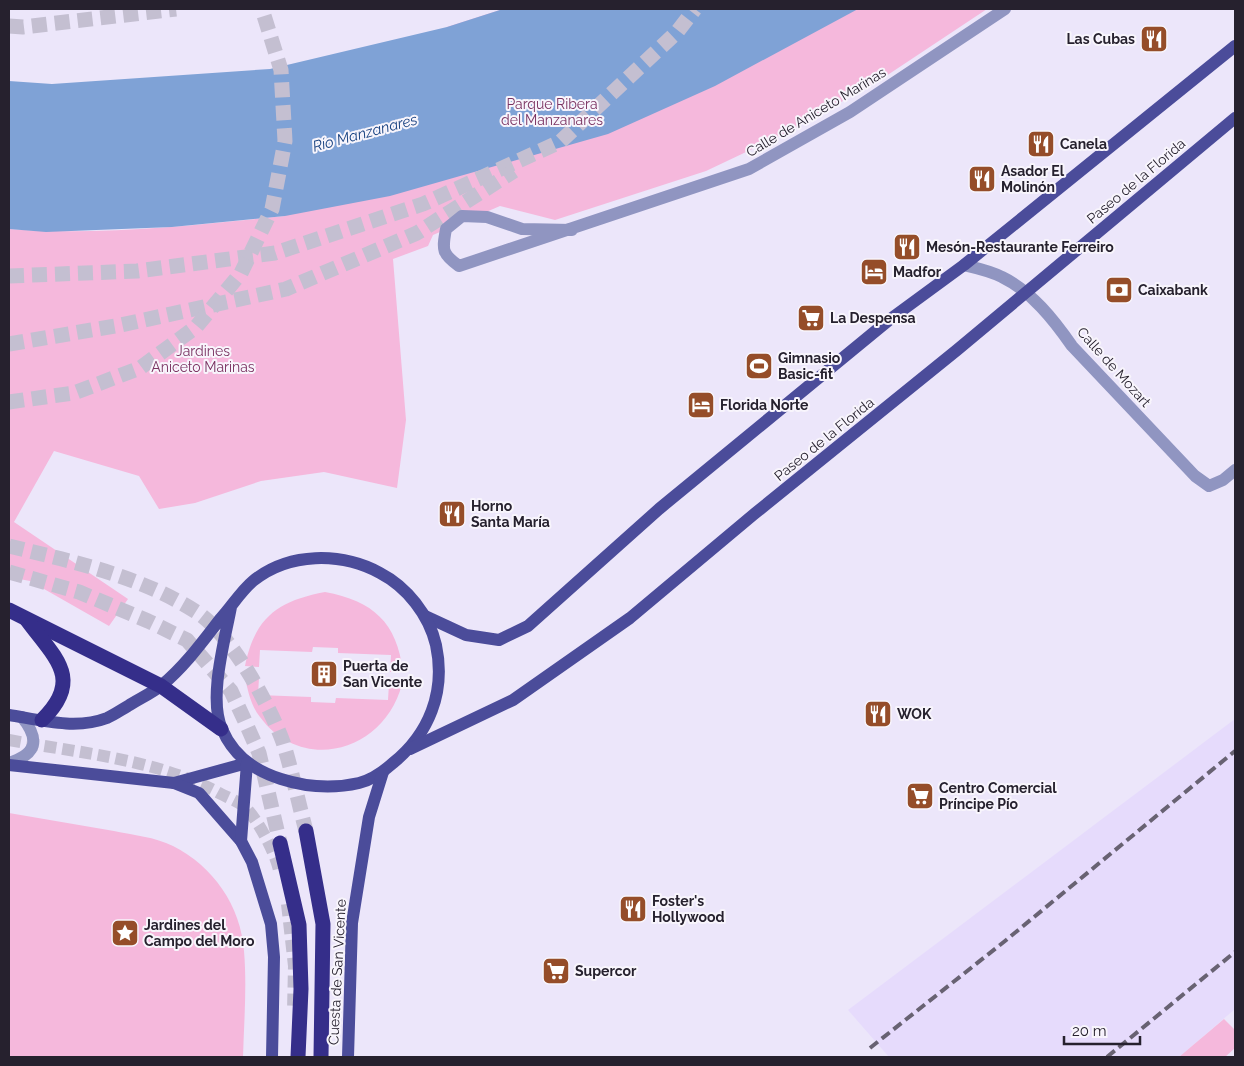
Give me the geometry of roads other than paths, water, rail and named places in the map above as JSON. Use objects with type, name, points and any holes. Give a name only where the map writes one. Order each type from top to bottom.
[{"type":"highway","points":[[9,610],[161,686],[221,729]]},
{"type":"highway","points":[[24,617],[58,662],[64,678],[62,695],[56,706],[42,720]]},
{"type":"highway","points":[[306,831],[323,924],[322,1057]]},
{"type":"highway","points":[[280,843],[299,924],[301,989],[298,1057]]},
{"type":"main road","points":[[425,616],[466,635],[499,640],[528,626],[659,509],[889,320],[964,265],[1235,46]]},
{"type":"main road","name":"Paseo de la Florida","points":[[410,749],[513,700],[630,618],[1233,124]]},
{"type":"main road","points":[[9,715],[42,720],[88,723],[101,719],[161,686],[186,662],[231,607],[254,580],[294,562],[317,557],[348,560],[388,577],[405,590],[425,616],[436,643],[438,680],[436,699],[426,726],[410,749],[383,772],[361,782],[321,787],[281,779],[266,774],[247,763],[221,729],[218,693],[231,607]]},
{"type":"main road","points":[[174,783],[247,763]]},
{"type":"main road","points":[[240,841],[247,763]]},
{"type":"main road","points":[[9,764],[174,783],[199,794],[240,841],[252,862],[271,924],[274,957],[272,1057]]},
{"type":"main road","name":"Cuesta de San Vicente","points":[[348,1057],[352,923],[369,817],[383,772]]},
{"type":"street","name":"Calle de Aniceto Marinas","points":[[572,230],[522,229],[487,217],[462,216],[446,229],[443,248],[448,258],[459,266],[572,230],[749,169],[850,112],[1005,9]]},
{"type":"street","name":"Calle de Mozart","points":[[964,265],[1001,276],[1026,292],[1060,329],[1072,346],[1195,476],[1208,486],[1223,480],[1235,470]]},
{"type":"street","points":[[9,764],[26,758],[32,750],[34,738],[31,729],[22,717]]},
{"type":"water","name":"Río Manzanares","points":[[503,9],[858,9],[715,86],[608,134],[390,196],[285,216],[172,227],[46,232],[9,229],[9,81],[52,84],[270,69],[447,27]]},
{"type":"tunnel","points":[[9,26],[23,27],[176,9]]},
{"type":"tunnel","points":[[9,402],[74,393],[140,368],[196,327],[241,273],[272,209],[285,141],[281,70],[262,9]]},
{"type":"tunnel","points":[[9,276],[137,271],[275,253],[423,204],[560,142],[677,32],[695,9]]},
{"type":"tunnel","points":[[9,344],[121,325],[286,289],[417,233],[514,171]]},
{"type":"tunnel","points":[[9,546],[82,564],[154,589],[198,613],[211,624],[224,638],[248,672],[277,726],[283,742],[306,831]]},
{"type":"tunnel","points":[[9,572],[79,592],[148,621],[187,640],[231,691],[244,719],[259,753],[280,843]]},
{"type":"tunnel","points":[[9,740],[145,765],[196,782],[240,803],[260,828],[270,846],[279,870]]},
{"type":"tunnel","points":[[287,904],[294,966],[293,1011]]},
{"type":"railway","points":[[870,1048],[1005,941],[1235,751]]},
{"type":"railway","points":[[1107,1057],[1235,952]]},
{"type":"place","name":"Las Cubas","points":[[1154,39]]},
{"type":"place","name":"Canela","points":[[1041,144]]},
{"type":"place","name":"Asador El Molinón","points":[[982,179]]},
{"type":"place","name":"Mesón-Restaurante Ferreiro","points":[[907,247]]},
{"type":"place","name":"Madfor","points":[[874,272]]},
{"type":"place","name":"Caixabank","points":[[1119,290]]},
{"type":"place","name":"La Despensa","points":[[811,318]]},
{"type":"place","name":"Gimnasio Basic-fit","points":[[759,366]]},
{"type":"place","name":"Florida Norte","points":[[701,405]]},
{"type":"place","name":"Horno Santa María","points":[[452,514]]},
{"type":"place","name":"Puerta de San Vicente","points":[[324,674]]},
{"type":"place","name":"WOK","points":[[878,714]]},
{"type":"place","name":"Centro Comercial Príncipe Pío","points":[[920,796]]},
{"type":"place","name":"Foster's Hollywood","points":[[633,909]]},
{"type":"place","name":"Jardines del Campo del Moro","points":[[125,933]]},
{"type":"place","name":"Supercor","points":[[556,971]]},
{"type":"park label","name":"Parque Ribera del Manzanares","points":[[552,112]]},
{"type":"park label","name":"Jardines Aniceto Marinas","points":[[203,360]]}]
